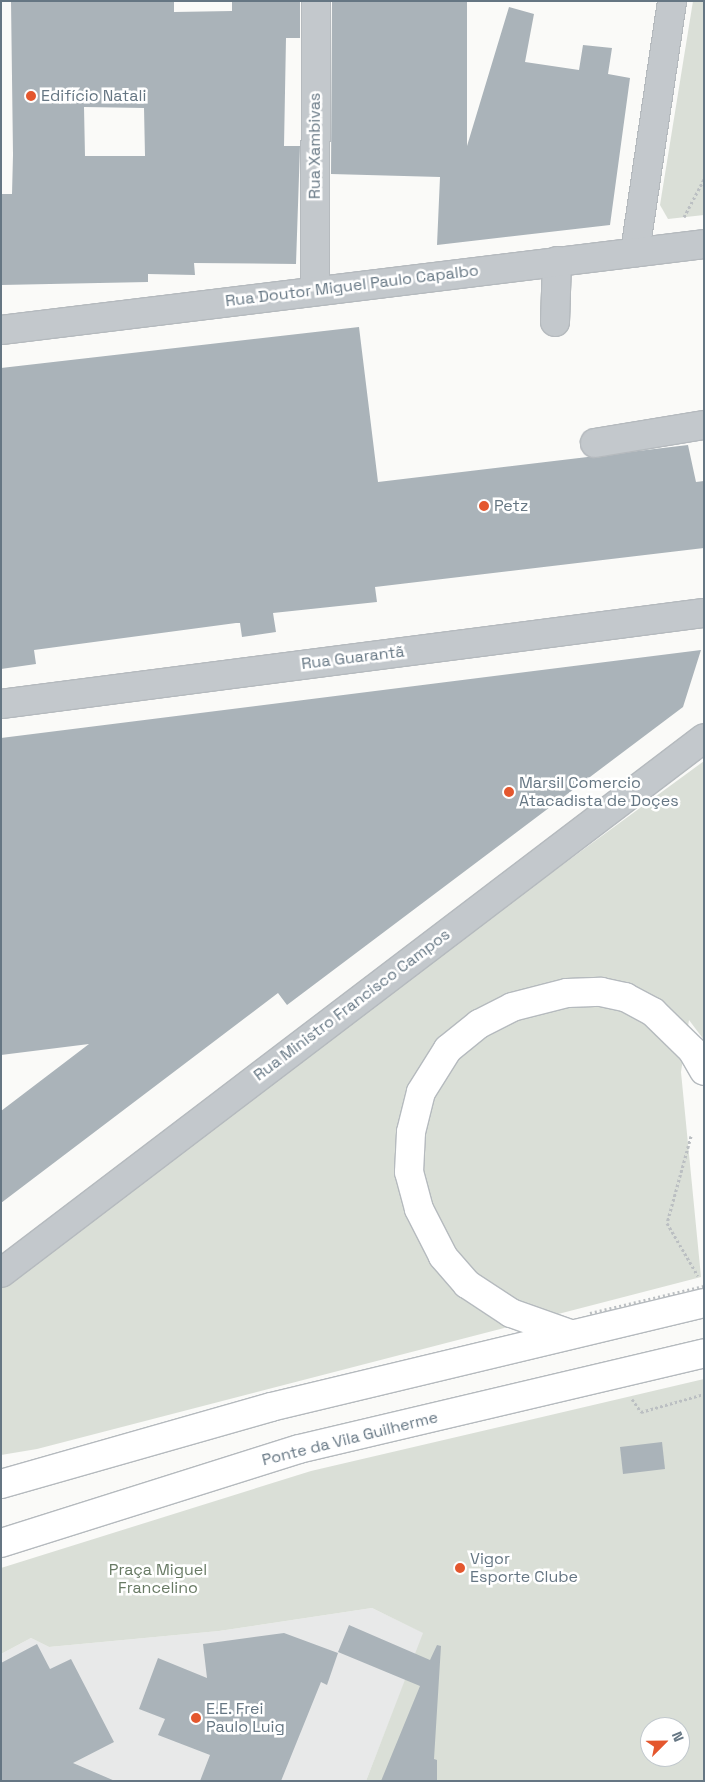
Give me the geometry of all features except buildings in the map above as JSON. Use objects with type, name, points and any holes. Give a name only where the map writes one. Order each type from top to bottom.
[{"type":"main road","points":[[570,1334],[511,1313],[467,1284],[444,1256],[420,1209],[409,1172],[411,1132],[421,1092],[448,1049],[479,1024],[512,1007],[568,993],[601,992],[625,997],[653,1012],[692,1050],[704,1070]]},
{"type":"main road","points":[[1,1484],[271,1407],[704,1303]]},
{"type":"main road","name":"Ponte da Vila Guilherme","points":[[1,1543],[299,1449],[626,1382],[704,1353]]},
{"type":"street","name":"Rua Xambivas","points":[[315,290],[316,1]]},
{"type":"street","points":[[635,252],[672,1]]},
{"type":"street","name":"Rua Doutor Miguel Paulo Capalbo","points":[[1,330],[315,290],[704,244]]},
{"type":"street","points":[[555,322],[557,261]]},
{"type":"street","points":[[596,444],[704,425]]},
{"type":"street","name":"Rua Guarantã","points":[[1,704],[703,615]]},
{"type":"street","name":"Rua Ministro Francisco Campos","points":[[1,1273],[704,738]]},
{"type":"path","points":[[666,248],[704,179]]},
{"type":"path","points":[[590,1313],[704,1286],[667,1223],[691,1136]]},
{"type":"path","points":[[626,1382],[641,1412],[704,1394]]},
{"type":"shaded area","name":"E.E. Frei Paulo Luig","points":[[372,1608],[424,1633],[366,1781],[1,1781],[1,1654],[31,1638],[49,1647],[219,1631]]},
{"type":"green space","points":[[693,1],[704,1],[704,215],[668,219],[660,205]]},
{"type":"green space","points":[[704,761],[704,1040],[689,1020],[681,1072],[701,1277],[37,1449],[1,1455],[1,1277]]},
{"type":"green space","name":"Vigor Esporte Clube","points":[[704,1379],[704,1781],[366,1781],[423,1633],[372,1608],[219,1631],[49,1647],[31,1638],[1,1654],[1,1568],[311,1471]]},
{"type":"place","name":"Edifício Natali","points":[[31,96]]},
{"type":"place","name":"Petz","points":[[484,506]]},
{"type":"place","name":"Marsil Comercio Atacadista de Doçes","points":[[509,792]]},
{"type":"place","name":"Vigor Esporte Clube","points":[[460,1568]]},
{"type":"place","name":"E.E. Frei Paulo Luig","points":[[196,1718]]},
{"type":"park label","name":"Praça Miguel Francelino","points":[[158,1579]]}]
